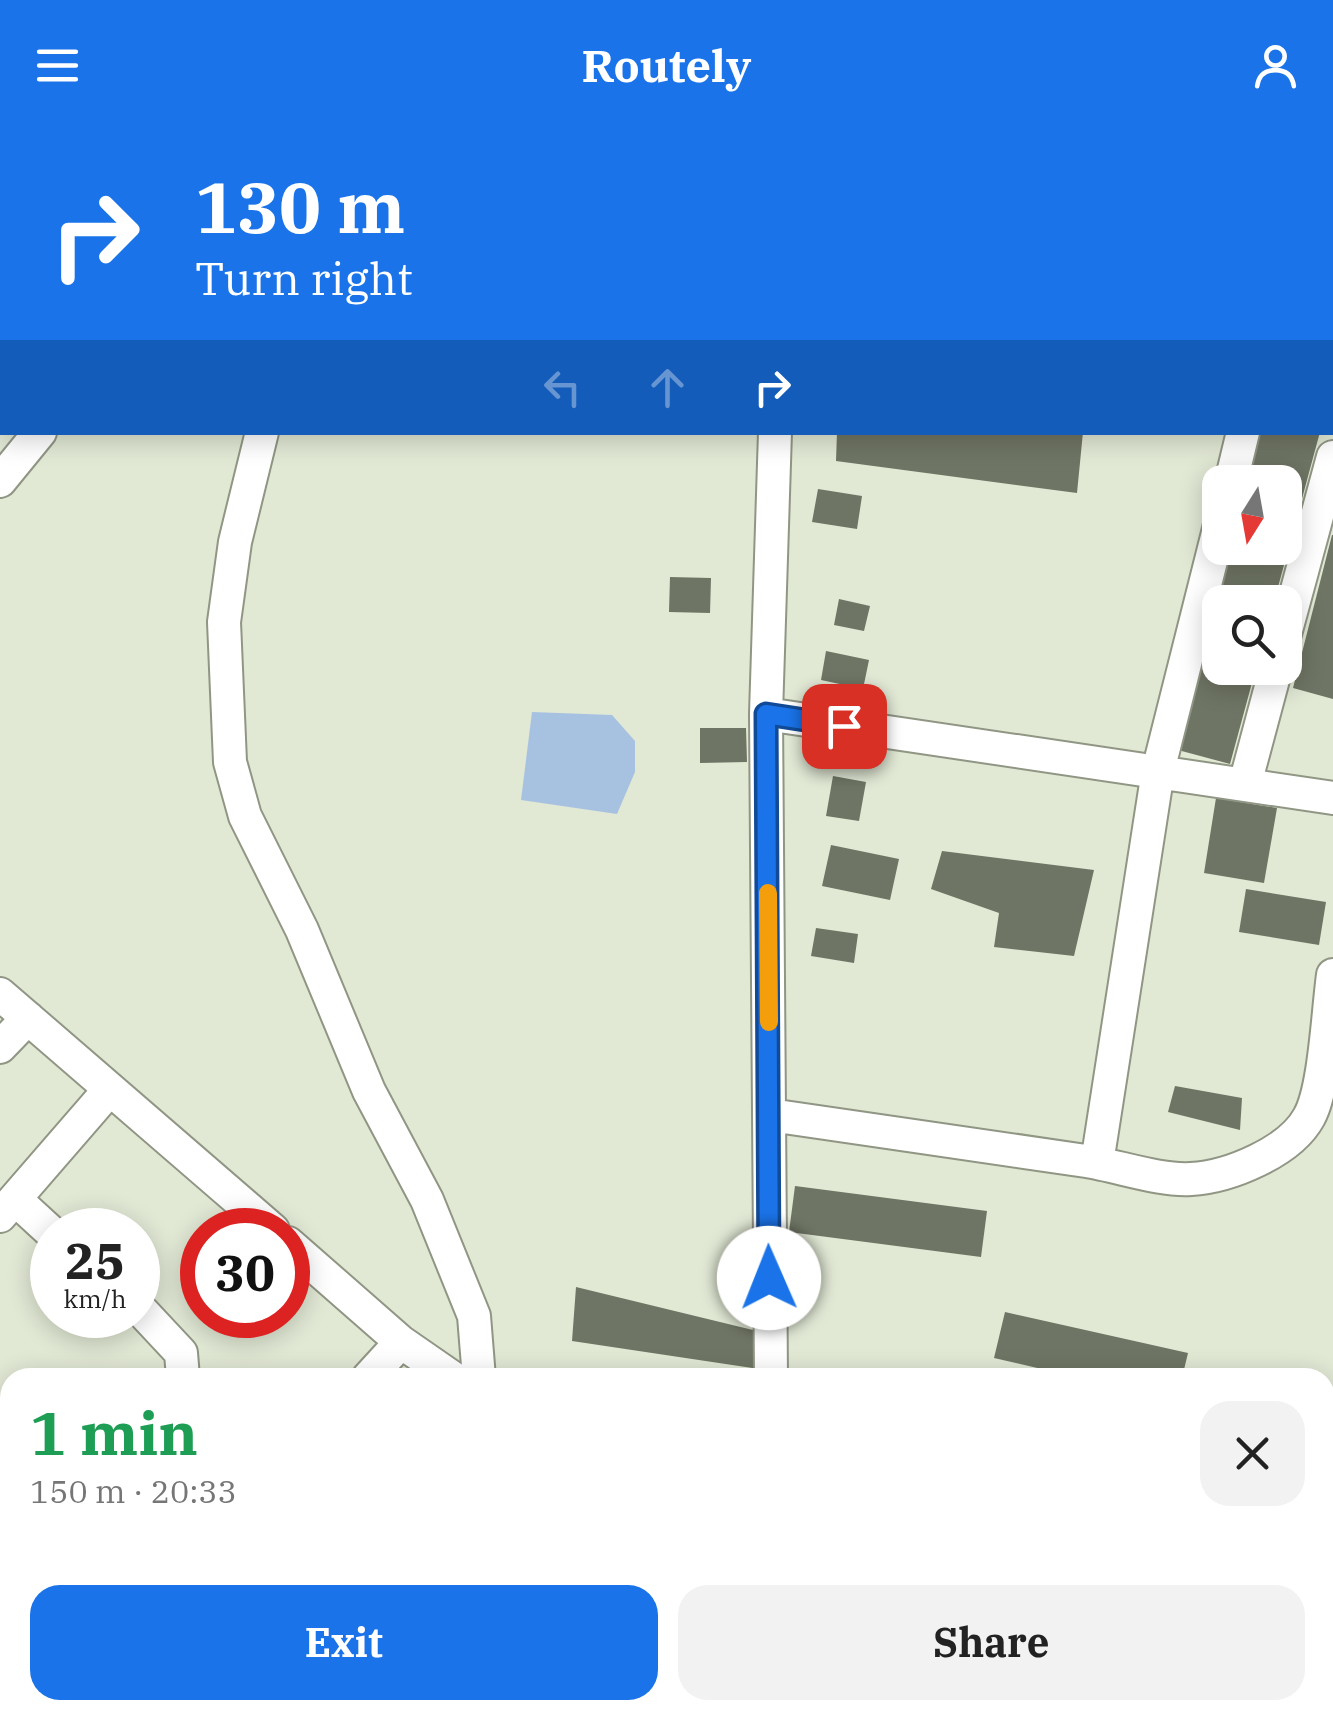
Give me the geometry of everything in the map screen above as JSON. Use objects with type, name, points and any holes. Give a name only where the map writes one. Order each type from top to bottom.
[{"type":"street","points":[[0,481],[38,435]]},
{"type":"street","points":[[261,435],[234,542],[224,622],[230,762],[245,816],[302,930],[369,1091],[426,1200],[474,1316],[478,1368]]},
{"type":"street","points":[[771,1368],[766,714],[775,435]]},
{"type":"street","points":[[1235,465],[1242,435]]},
{"type":"street","points":[[1298,585],[1333,457]]},
{"type":"street","points":[[1098,1162],[1158,771],[1210,565]]},
{"type":"street","points":[[1244,784],[1271,685]]},
{"type":"street","points":[[766,714],[1333,798]]},
{"type":"street","points":[[770,1115],[1098,1162],[1188,1180],[1220,1175],[1252,1163],[1285,1143],[1309,1118],[1318,1084],[1333,975]]},
{"type":"street","points":[[0,994],[248,1208]]},
{"type":"street","points":[[0,1047],[28,1018]]},
{"type":"street","points":[[30,1220],[7,1208],[110,1089]]},
{"type":"street","points":[[310,1262],[401,1342],[439,1368]]},
{"type":"street","points":[[160,1331],[181,1353],[182,1368]]},
{"type":"street","points":[[377,1368],[401,1342]]},
{"type":"water","points":[[532,712],[612,715],[635,741],[635,772],[617,814],[521,800]]},
{"type":"building","points":[[837,435],[1083,435],[1077,493],[836,461]]},
{"type":"building","points":[[1254,435],[1319,435],[1302,499],[1302,465],[1246,465]]},
{"type":"building","points":[[818,489],[862,496],[857,529],[812,522]]},
{"type":"building","points":[[1333,535],[1333,699],[1293,688],[1302,685],[1302,653]]},
{"type":"building","points":[[1220,565],[1284,565],[1279,585],[1216,585]]},
{"type":"building","points":[[670,577],[711,578],[710,613],[669,612]]},
{"type":"building","points":[[839,599],[870,606],[864,631],[834,625]]},
{"type":"building","points":[[1202,645],[1202,685],[1251,685],[1230,764],[1178,750]]},
{"type":"building","points":[[826,651],[869,660],[863,689],[821,680]]},
{"type":"building","points":[[700,728],[746,728],[747,762],[700,763]]},
{"type":"building","points":[[833,776],[866,782],[859,821],[826,816]]},
{"type":"building","points":[[1216,798],[1277,808],[1264,883],[1204,873]]},
{"type":"building","points":[[831,845],[899,859],[890,900],[822,886]]},
{"type":"building","points":[[942,851],[1094,870],[1074,956],[994,947],[999,913],[931,889]]},
{"type":"building","points":[[1246,889],[1326,902],[1319,945],[1239,932]]},
{"type":"building","points":[[816,928],[858,934],[854,963],[811,956]]},
{"type":"building","points":[[1175,1086],[1242,1098],[1240,1130],[1168,1112]]},
{"type":"building","points":[[795,1186],[987,1211],[981,1257],[789,1232]]},
{"type":"building","points":[[576,1287],[757,1331],[759,1368],[752,1368],[572,1341]]},
{"type":"building","points":[[1005,1312],[1188,1353],[1184,1368],[1037,1368],[994,1358]]},
{"type":"slow traffic","points":[[768,893],[769,1022]]},
{"type":"route","points":[[769,1278],[766,714],[844,726]]}]
